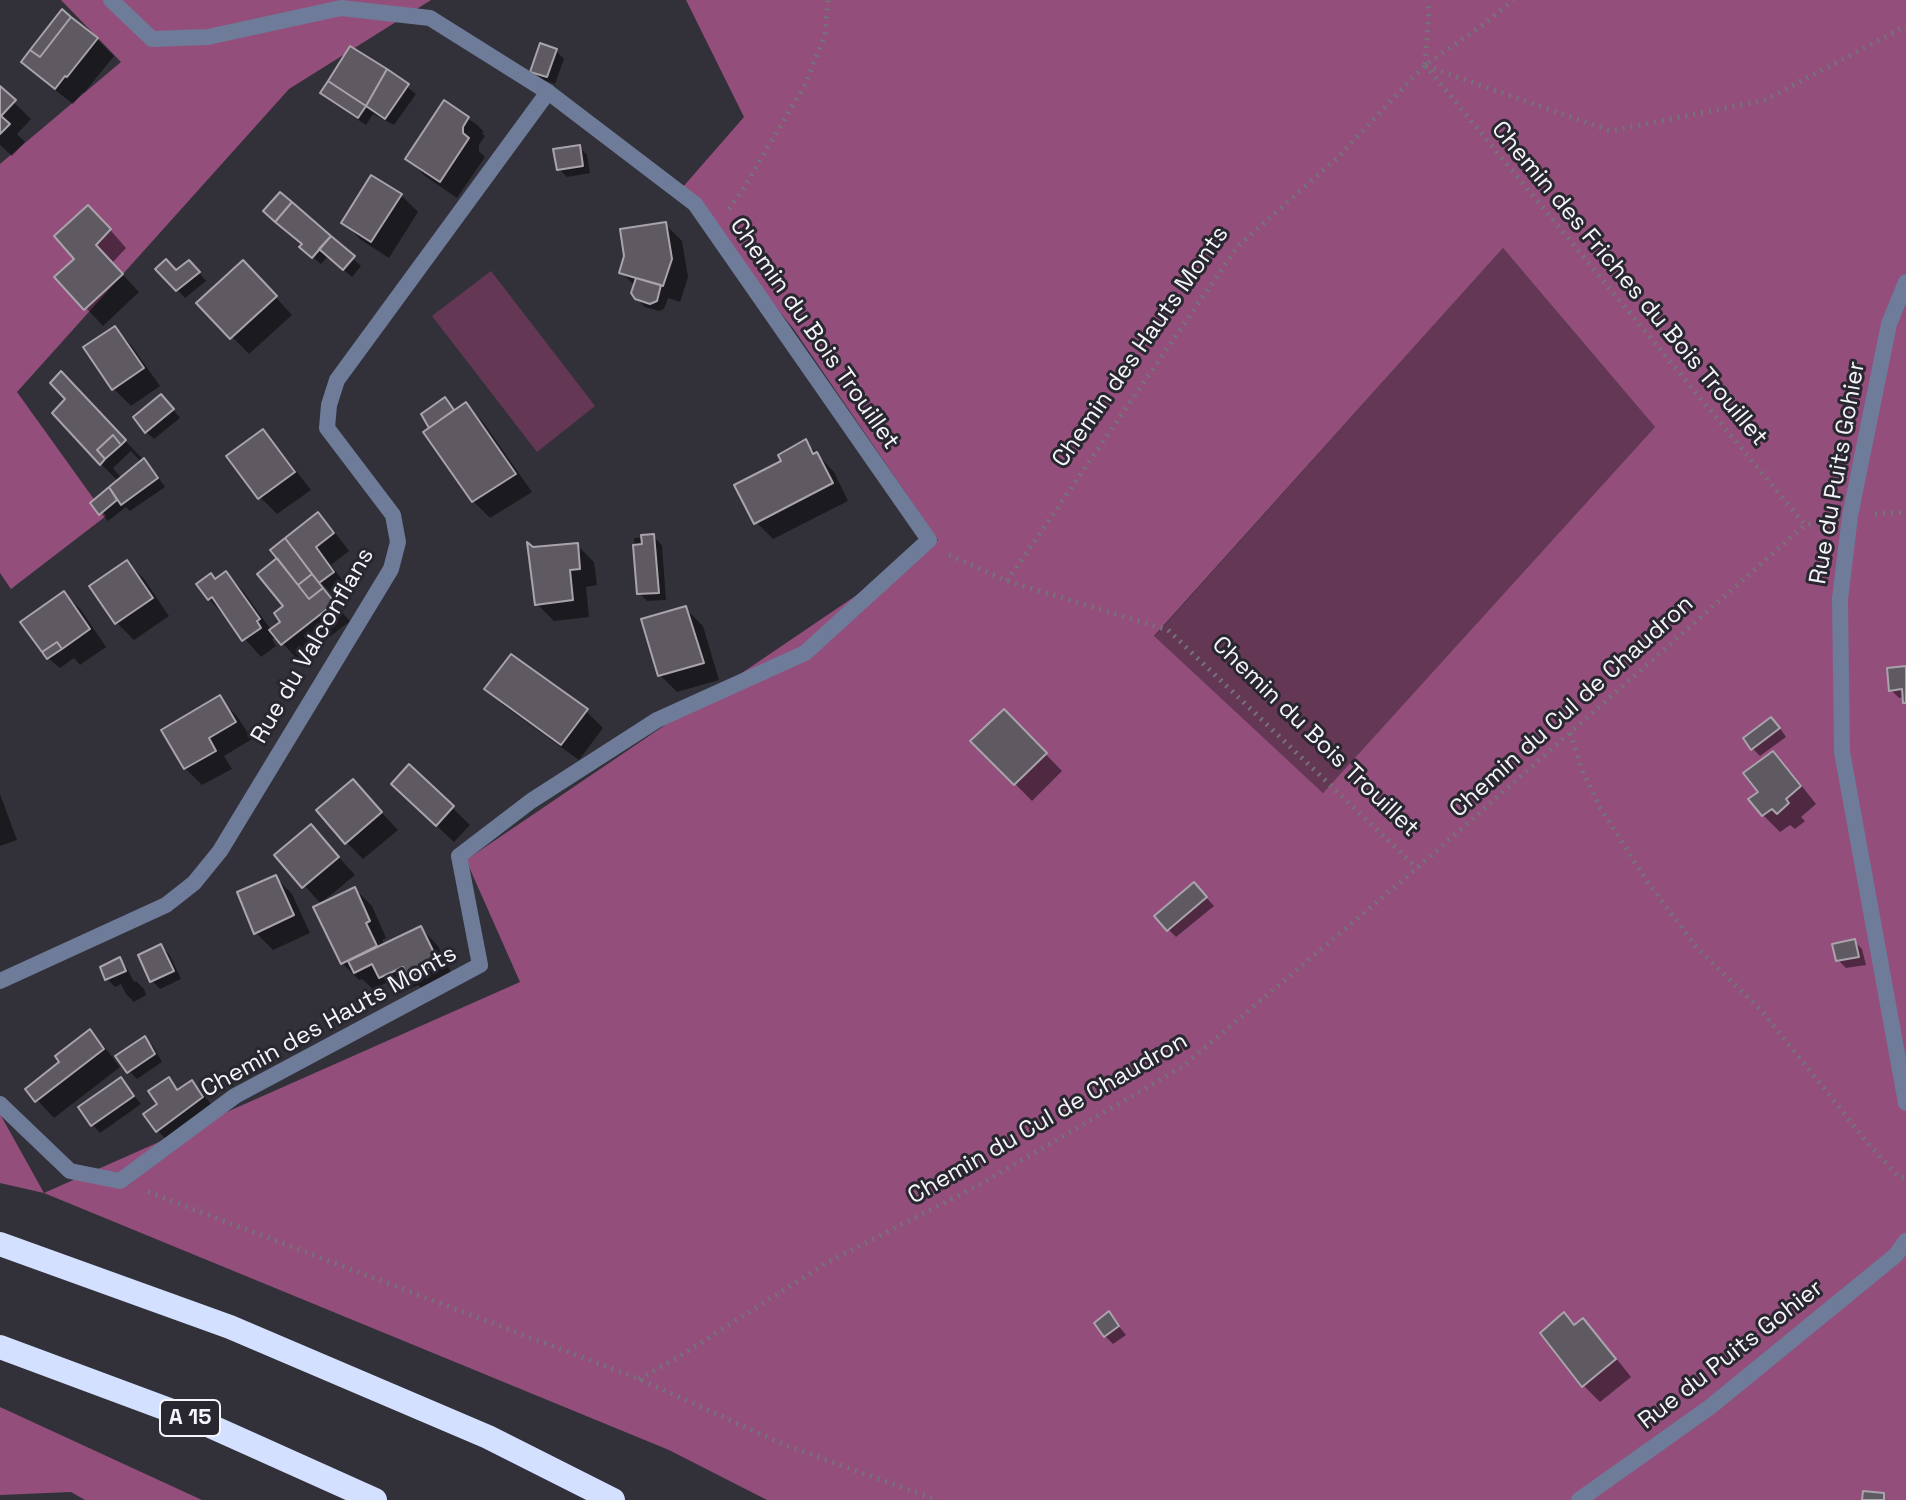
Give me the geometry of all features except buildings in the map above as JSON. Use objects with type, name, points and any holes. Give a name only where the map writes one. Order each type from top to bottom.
[{"type":"highway","points":[[0,1244],[230,1327],[488,1437],[613,1500]]},
{"type":"highway","name":"A 15","points":[[0,1347],[199,1421],[375,1500]]},
{"type":"street","name":"Chemin du Bois Trouillet","points":[[111,0],[152,39],[208,37],[341,8],[430,18],[548,92],[695,204],[929,540]]},
{"type":"street","name":"Rue du Valconflans","points":[[0,981],[166,905],[194,883],[220,851],[391,569],[398,542],[393,515],[327,428],[329,405],[337,380],[548,92]]},
{"type":"street","name":"Rue du Puits Gohier","points":[[1906,282],[1889,324],[1850,516],[1840,599],[1842,752],[1906,1103]]},
{"type":"street","name":"Chemin des Hauts Monts","points":[[120,1181],[235,1096],[480,965],[459,856],[531,801],[657,720],[805,653],[929,540]]},
{"type":"street","points":[[0,1104],[70,1171],[120,1181]]},
{"type":"street","name":"Rue du Puits Gohier","points":[[1579,1500],[1710,1407],[1896,1255],[1906,1241]]},
{"type":"path","points":[[713,230],[742,191],[806,83],[825,35],[828,0]]},
{"type":"path","points":[[1427,0],[1425,65],[1611,131],[1765,100],[1906,26]]},
{"type":"path","name":"Chemin des Hauts Monts","points":[[1007,581],[1237,247],[1339,156],[1425,65],[1513,0]]},
{"type":"path","name":"Chemin des Friches du Bois Trouillet","points":[[1425,65],[1805,525]]},
{"type":"path","points":[[1805,525],[1850,516]]},
{"type":"path","name":"Chemin du Cul de Chaudron","points":[[639,1379],[828,1262],[979,1185],[1182,1067],[1417,868],[1805,525]]},
{"type":"path","name":"Chemin du Bois Trouillet","points":[[929,540],[954,559],[1007,581],[1168,630],[1417,868]]},
{"type":"path","points":[[1570,733],[1582,770],[1600,807],[1646,880],[1697,948],[1761,1010],[1867,1142],[1899,1177],[1906,1178]]},
{"type":"path","points":[[120,1181],[639,1379],[785,1445],[937,1500]]},
{"type":"shaded area","points":[[61,0],[431,0],[289,89],[17,392],[106,516],[11,589],[0,573],[0,164],[121,62]]},
{"type":"shaded area","points":[[686,0],[1906,0],[1906,1500],[767,1500],[669,1450],[44,1193],[520,982],[466,860],[938,540],[795,331],[682,188],[744,117]],"holes":[[[1503,248],[1655,427],[1323,793],[1154,636]]]},
{"type":"shaded area","points":[[1503,248],[1655,427],[1323,793],[1154,637]]},
{"type":"shaded area","points":[[491,271],[595,406],[537,452],[432,316]]},
{"type":"shaded area","points":[[0,1114],[44,1193],[0,1183]]},
{"type":"shaded area","points":[[0,1407],[202,1500],[85,1500],[71,1492],[0,1495]]}]
